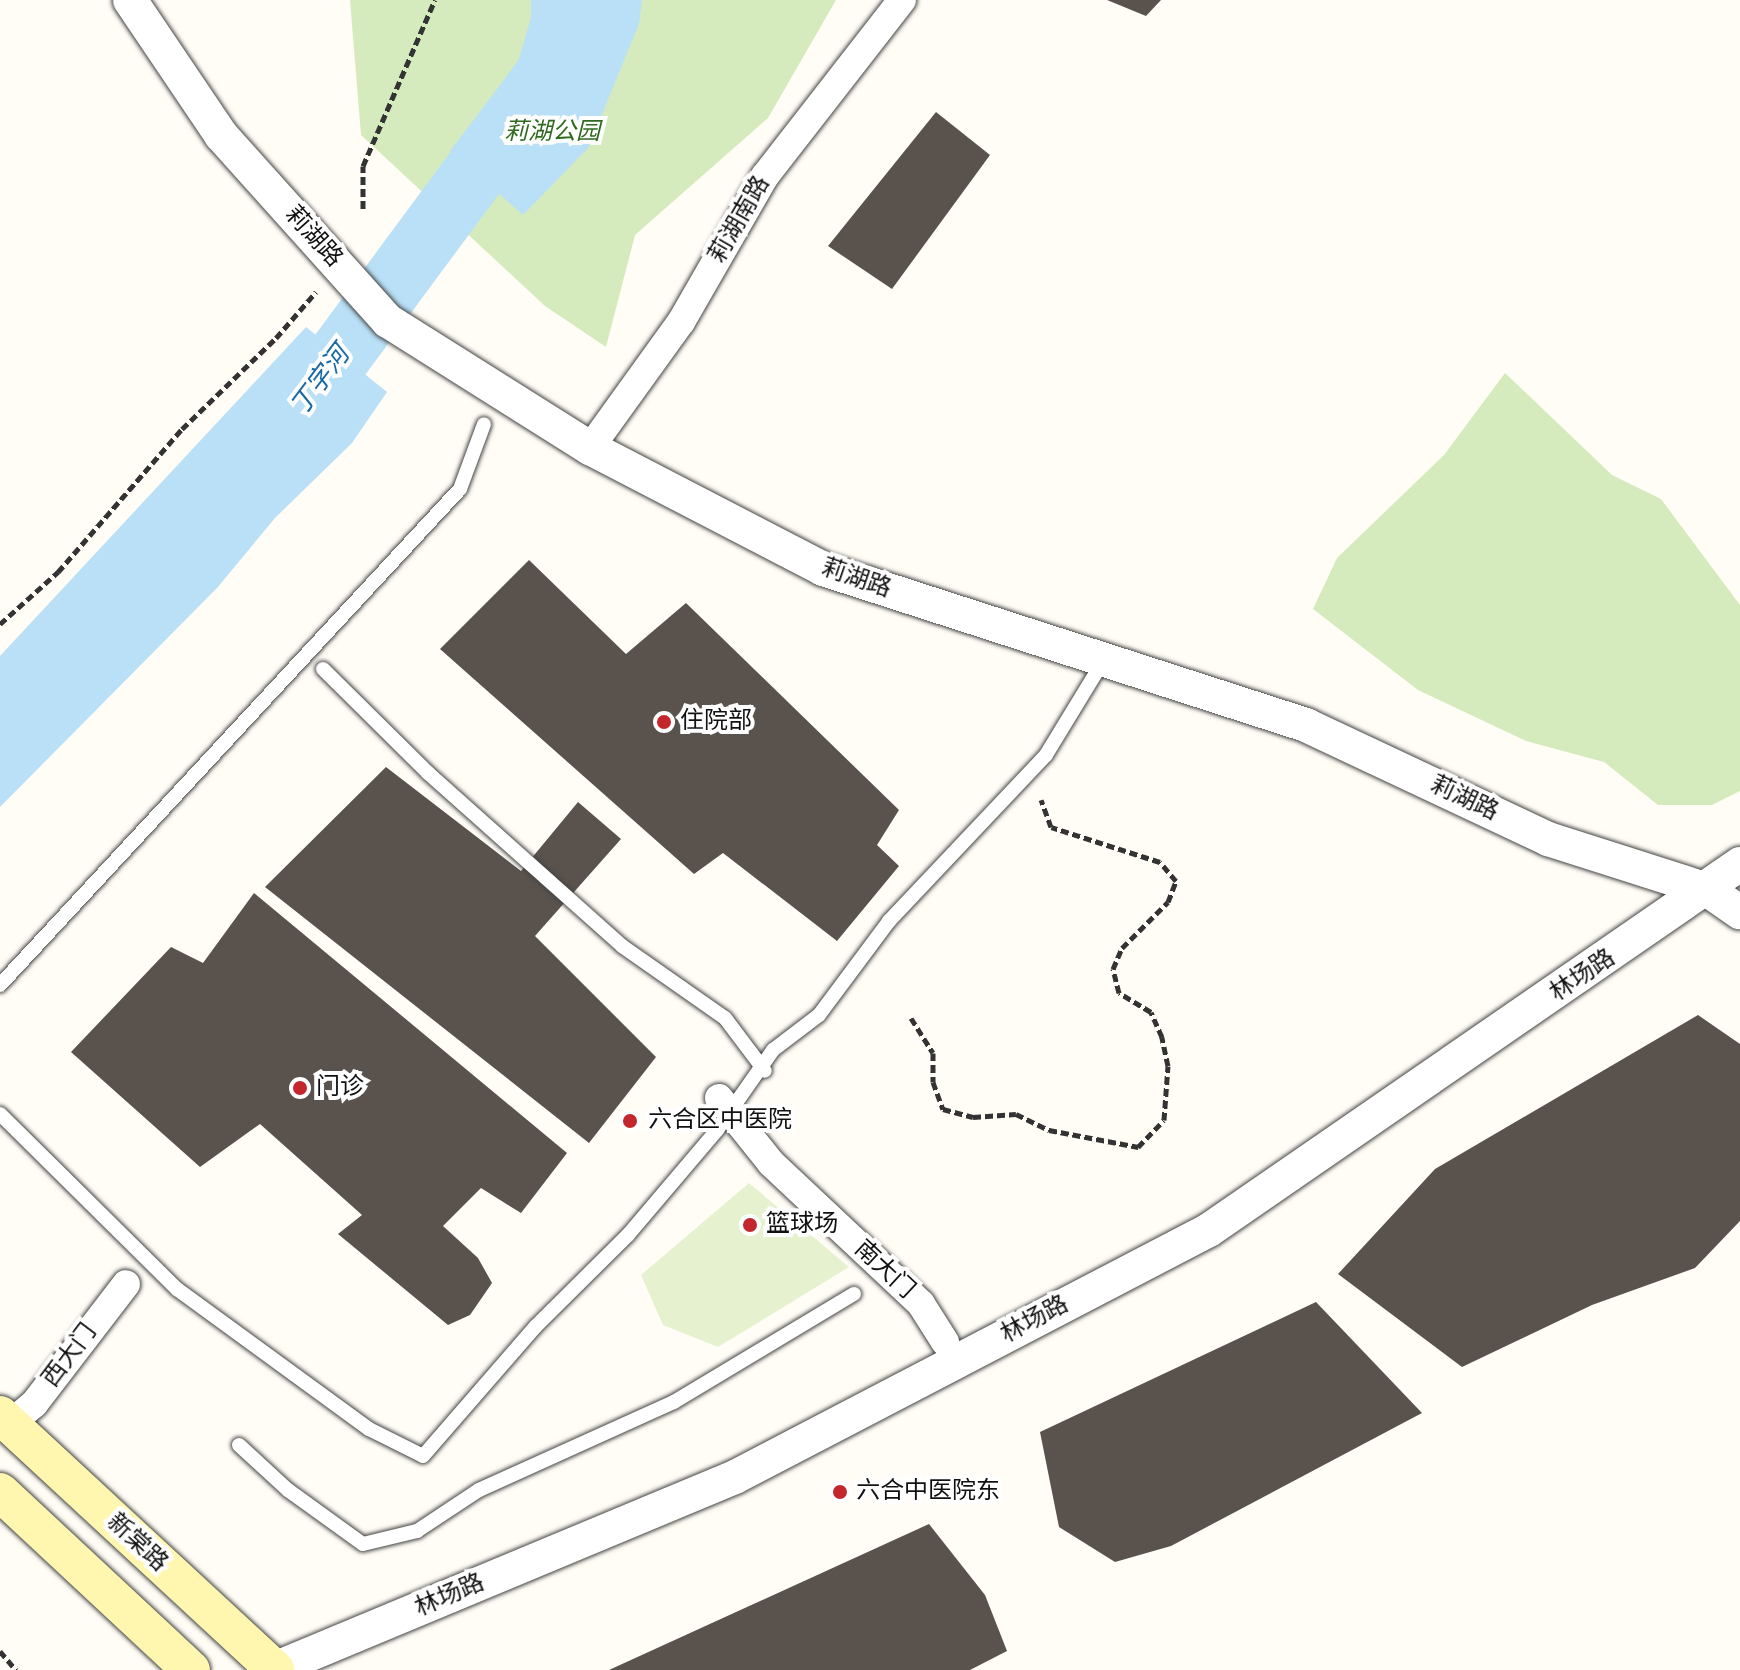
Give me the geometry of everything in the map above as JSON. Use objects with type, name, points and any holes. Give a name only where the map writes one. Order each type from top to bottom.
[{"type":"main road","name":"新棠路","points":[[5,1420],[273,1670]]},
{"type":"main road","points":[[59,1470],[12,1504],[191,1670]]},
{"type":"street","name":"莉湖路","points":[[130,0],[221,135],[388,321],[590,448],[823,569],[1306,725],[1548,839],[1708,890],[1740,912]]},
{"type":"street","name":"莉湖南路","points":[[590,448],[681,322],[765,176],[902,0]]},
{"type":"street","name":"林场路","points":[[273,1670],[735,1477],[1209,1230],[1708,890],[1740,864]]},
{"type":"street","name":"南大门","points":[[719,1098],[771,1163],[921,1304],[945,1342]]},
{"type":"street","name":"西大门","points":[[5,1420],[34,1404],[126,1284]]},
{"type":"lane","points":[[0,985],[460,489],[484,424]]},
{"type":"lane","points":[[323,669],[428,773],[622,946],[725,1018],[765,1072]]},
{"type":"lane","points":[[0,1114],[177,1289],[369,1429],[423,1456],[536,1326],[628,1235],[717,1130],[773,1050],[819,1015],[889,921],[1046,755],[1097,671]]},
{"type":"lane","points":[[239,1445],[288,1490],[363,1544],[417,1531],[479,1490],[674,1402],[752,1351],[854,1294]]},
{"type":"path","points":[[363,209],[363,166],[435,0]]},
{"type":"path","points":[[0,624],[58,572],[182,429],[276,338],[325,280]]},
{"type":"path","points":[[911,1018],[933,1053],[933,1082],[943,1109],[973,1117],[1016,1114],[1049,1130],[1138,1147],[1164,1120],[1168,1066],[1162,1037],[1151,1012],[1119,993],[1113,969],[1122,948],[1168,902],[1176,881],[1160,862],[1051,827],[1041,800]]},
{"type":"path","points":[[0,1651],[16,1670]]},
{"type":"green space","name":"莉湖公园","points":[[350,0],[836,0],[768,118],[635,235],[606,347],[545,306],[361,135]]},
{"type":"green space","points":[[1505,373],[1612,475],[1661,499],[1740,605],[1740,791],[1712,805],[1658,805],[1604,762],[1526,741],[1418,690],[1313,609],[1337,558],[1444,455]]},
{"type":"green space","name":"篮球场","points":[[749,1183],[849,1267],[718,1347],[663,1325],[641,1275]]},
{"type":"water","points":[[536,0],[642,0],[639,24],[588,148],[523,215],[450,151],[518,62]]},
{"type":"water","points":[[306,327],[387,392],[352,443],[275,518],[217,588],[0,807],[0,656]]},
{"type":"building","points":[[1107,0],[1161,0],[1146,16]]},
{"type":"building","points":[[936,112],[990,155],[892,289],[828,246]]},
{"type":"building","name":"住院部","points":[[529,560],[626,654],[686,603],[899,810],[877,845],[899,866],[837,941],[723,853],[694,874],[440,649]]},
{"type":"building","points":[[386,767],[521,871],[578,802],[621,839],[535,936],[656,1057],[589,1143],[265,887]]},
{"type":"building","name":"门诊","points":[[254,893],[567,1153],[521,1213],[481,1188],[443,1226],[478,1258],[492,1283],[470,1315],[448,1325],[338,1234],[362,1215],[260,1124],[200,1167],[71,1052],[171,947],[203,963]]},
{"type":"building","points":[[1698,1015],[1740,1044],[1740,1221],[1695,1268],[1592,1305],[1462,1367],[1338,1274],[1435,1169]]},
{"type":"building","points":[[1316,1302],[1422,1413],[1171,1546],[1115,1562],[1059,1527],[1040,1432]]},
{"type":"building","points":[[929,1524],[985,1595],[1007,1651],[970,1670],[609,1670]]},
{"type":"waterway","name":"丁字河","points":[[289,424],[563,54],[563,0]]},
{"type":"place","name":"住院部","points":[[664,722]]},
{"type":"place","name":"门诊","points":[[300,1088]]},
{"type":"place","name":"六合区中医院","points":[[630,1121]]},
{"type":"place","name":"篮球场","points":[[750,1225]]},
{"type":"place","name":"六合中医院东","points":[[840,1492]]}]
